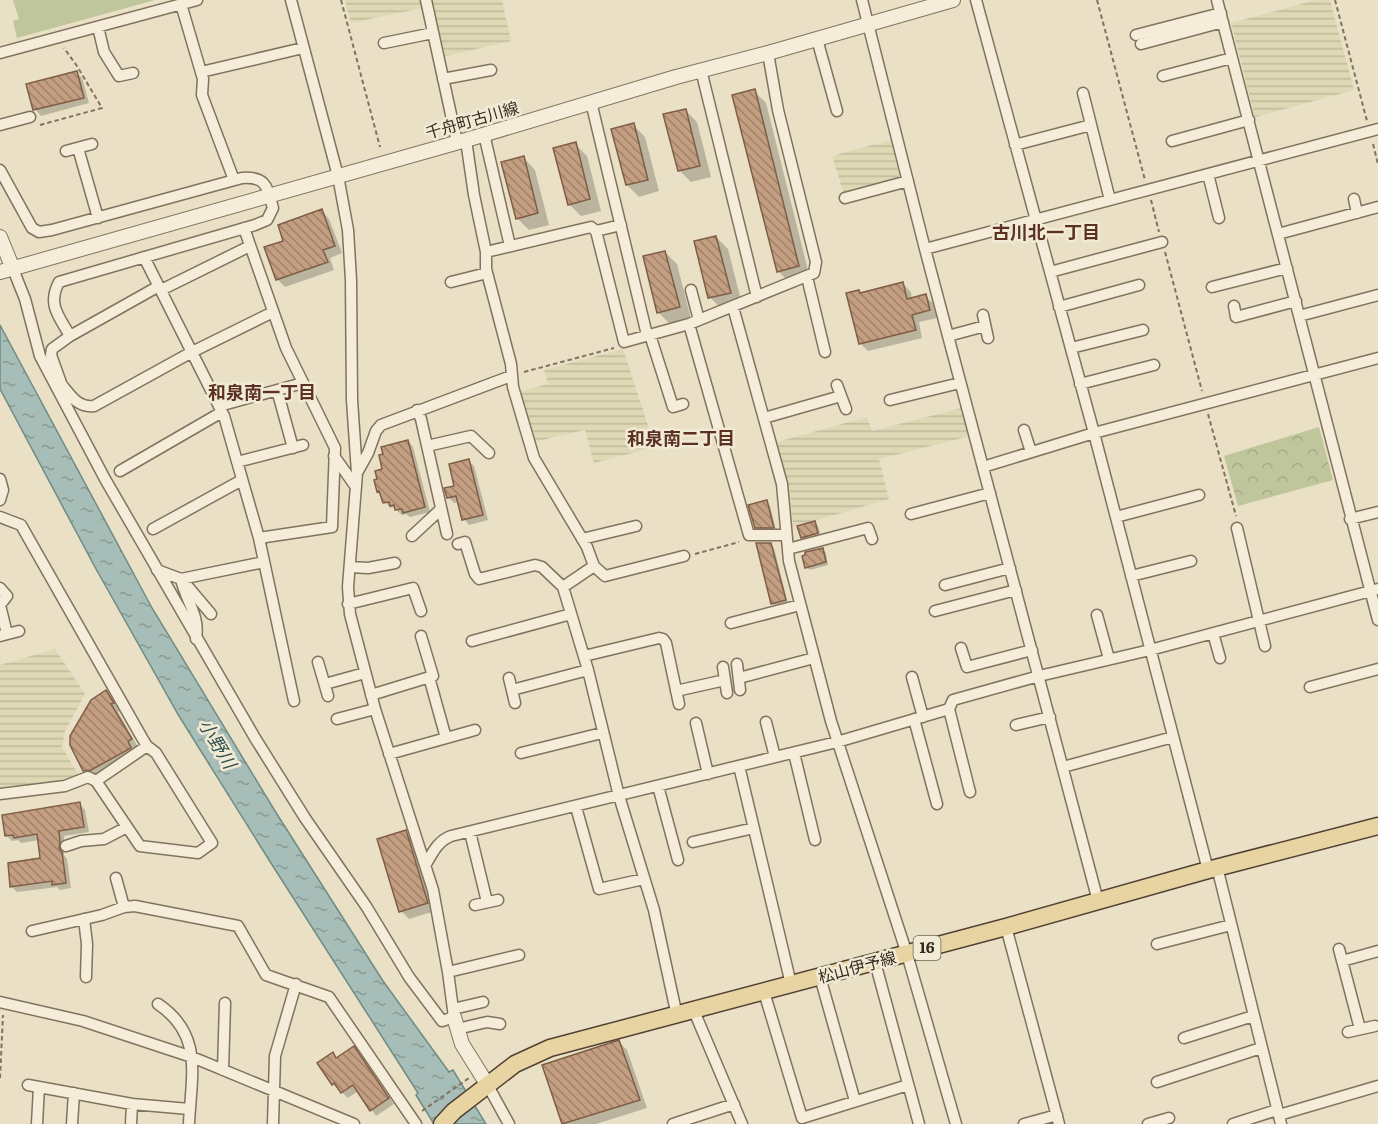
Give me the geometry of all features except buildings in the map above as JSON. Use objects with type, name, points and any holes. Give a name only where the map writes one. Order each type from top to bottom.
[{"type":"main road","name":"松山伊予線","points":[[481,1082],[550,1048],[907,954],[1213,868],[1378,826]]},
{"type":"main road","name":"16","points":[[442,1124],[481,1082]]},
{"type":"street","points":[[0,53],[197,0]]},
{"type":"street","points":[[291,0],[344,197],[350,254],[352,400],[357,472],[348,604],[388,754],[426,864],[437,907],[455,1018],[462,1044],[481,1082],[509,1124]]},
{"type":"street","points":[[426,0],[443,79],[474,195],[488,273],[511,364],[511,376],[534,458],[582,539],[594,566],[605,576],[684,556]]},
{"type":"street","points":[[862,0],[960,383],[1098,901]]},
{"type":"street","name":"千舟町古川線","points":[[7,271],[701,70],[953,0]]},
{"type":"street","points":[[976,0],[1094,434],[1173,737],[1231,925],[1279,1116]]},
{"type":"street","points":[[1217,0],[1260,160],[1350,519],[1374,590],[1378,620]]},
{"type":"street","points":[[181,4],[203,79],[202,95],[234,180]]},
{"type":"street","points":[[1138,39],[1222,18]]},
{"type":"street","points":[[98,27],[104,52],[119,76],[133,73]]},
{"type":"street","points":[[384,43],[433,33]]},
{"type":"street","points":[[817,39],[837,111]]},
{"type":"street","points":[[201,72],[303,48]]},
{"type":"street","points":[[486,252],[591,227],[596,231],[624,342],[694,322],[814,273],[816,262],[778,110],[768,53]]},
{"type":"street","points":[[1163,76],[1232,58]]},
{"type":"street","points":[[443,79],[491,70]]},
{"type":"street","points":[[701,70],[757,297]]},
{"type":"street","points":[[1083,93],[1110,200]]},
{"type":"street","points":[[591,102],[648,335],[673,407],[683,404]]},
{"type":"street","points":[[1172,141],[1249,120]]},
{"type":"street","points":[[0,125],[32,122]]},
{"type":"street","points":[[1015,146],[1091,125]]},
{"type":"street","points":[[925,249],[1374,130]]},
{"type":"street","points":[[484,134],[510,246]]},
{"type":"street","points":[[66,151],[92,144]]},
{"type":"street","points":[[78,148],[98,218]]},
{"type":"street","points":[[0,170],[32,228],[39,232],[234,180],[255,177],[265,183],[273,208],[267,220],[59,282],[53,299],[54,308],[70,336]]},
{"type":"street","points":[[1208,174],[1219,218]]},
{"type":"street","points":[[845,198],[908,181]]},
{"type":"street","points":[[1354,199],[1357,213]]},
{"type":"street","points":[[1278,234],[1378,207]]},
{"type":"street","points":[[596,231],[621,225]]},
{"type":"street","points":[[244,228],[286,348],[335,448],[332,527],[259,538]]},
{"type":"street","points":[[0,237],[7,271],[25,299],[40,356],[60,387],[105,479],[196,639],[305,818],[366,906],[409,976],[442,1021],[455,1018],[483,1002]]},
{"type":"street","points":[[1050,272],[1162,242]]},
{"type":"street","points":[[250,246],[160,288],[70,336],[52,349],[51,355],[60,387],[77,403],[85,407],[94,406],[192,352],[273,312]]},
{"type":"street","points":[[144,256],[220,409],[259,538],[294,701]]},
{"type":"street","points":[[1212,287],[1287,268]]},
{"type":"street","points":[[451,282],[488,273]]},
{"type":"street","points":[[807,277],[825,352]]},
{"type":"street","points":[[1059,307],[1140,285]]},
{"type":"street","points":[[691,290],[694,322],[749,536],[786,535]]},
{"type":"street","points":[[1299,316],[1378,295]]},
{"type":"street","points":[[1234,306],[1236,317],[1296,302]]},
{"type":"street","points":[[733,307],[782,484],[788,549],[814,658],[837,742],[907,954],[956,1124]]},
{"type":"street","points":[[948,336],[984,320],[988,338]]},
{"type":"street","points":[[1071,348],[1143,330]]},
{"type":"street","points":[[983,467],[1094,434],[1378,358]]},
{"type":"street","points":[[1080,384],[1154,365]]},
{"type":"street","points":[[357,472],[368,453],[375,431],[388,421],[511,376]]},
{"type":"street","points":[[120,471],[220,409],[303,383]]},
{"type":"street","points":[[890,400],[960,383]]},
{"type":"street","points":[[837,385],[846,409]]},
{"type":"street","points":[[237,462],[298,447],[277,390]]},
{"type":"street","points":[[764,418],[841,396]]},
{"type":"street","points":[[417,410],[421,418],[447,534]]},
{"type":"street","points":[[1024,430],[1031,452]]},
{"type":"street","points":[[427,446],[471,436],[489,453]]},
{"type":"street","points":[[334,456],[356,487]]},
{"type":"street","points":[[0,478],[3,489],[0,500]]},
{"type":"street","points":[[153,530],[242,480]]},
{"type":"street","points":[[911,514],[990,493]]},
{"type":"street","points":[[1116,517],[1199,495]]},
{"type":"street","points":[[412,536],[441,509]]},
{"type":"street","points":[[923,511],[927,524]]},
{"type":"street","points":[[1350,519],[1378,512]]},
{"type":"street","points":[[0,517],[21,525],[147,746],[156,753],[212,843],[198,853],[140,846],[96,781],[88,777],[65,786],[0,794]]},
{"type":"street","points":[[582,539],[636,526]]},
{"type":"street","points":[[788,549],[868,528],[872,539]]},
{"type":"street","points":[[1237,528],[1265,646]]},
{"type":"street","points":[[458,544],[465,542],[475,574],[479,579],[536,565],[542,567],[563,587],[588,670],[619,796],[654,910],[677,1016]]},
{"type":"street","points":[[1131,576],[1191,561]]},
{"type":"street","points":[[181,579],[264,562]]},
{"type":"street","points":[[350,567],[368,568],[395,563]]},
{"type":"street","points":[[563,587],[594,566]]},
{"type":"street","points":[[945,585],[1010,568]]},
{"type":"street","points":[[157,570],[181,579],[211,614]]},
{"type":"street","points":[[181,579],[196,616],[198,627],[196,639]]},
{"type":"street","points":[[0,588],[7,596],[0,605],[4,635],[19,631]]},
{"type":"street","points":[[348,604],[413,588],[421,611]]},
{"type":"street","points":[[935,611],[1016,590]]},
{"type":"street","points":[[970,792],[949,709],[953,700],[1374,590]]},
{"type":"street","points":[[731,623],[800,605]]},
{"type":"street","points":[[472,641],[571,614]]},
{"type":"street","points":[[1097,615],[1109,659]]},
{"type":"street","points":[[1213,633],[1220,658]]},
{"type":"street","points":[[371,695],[433,676],[421,636]]},
{"type":"street","points":[[584,656],[659,638],[663,639],[666,643],[679,704]]},
{"type":"street","points":[[961,648],[967,667],[1032,650]]},
{"type":"street","points":[[737,664],[739,684],[814,658]]},
{"type":"street","points":[[318,662],[328,696]]},
{"type":"street","points":[[723,667],[727,693]]},
{"type":"street","points":[[1310,687],[1378,669]]},
{"type":"street","points":[[512,690],[588,670]]},
{"type":"street","points":[[325,684],[365,673]]},
{"type":"street","points":[[429,677],[446,738]]},
{"type":"street","points":[[912,677],[937,804]]},
{"type":"street","points":[[509,678],[516,703]]},
{"type":"street","points":[[676,691],[725,680]]},
{"type":"street","points":[[915,690],[928,686]]},
{"type":"street","points":[[337,719],[375,709]]},
{"type":"street","points":[[426,864],[444,839],[837,742],[949,709]]},
{"type":"street","points":[[1016,725],[1050,717]]},
{"type":"street","points":[[766,722],[776,757]]},
{"type":"street","points":[[696,723],[708,774]]},
{"type":"street","points":[[388,754],[475,730]]},
{"type":"street","points":[[521,753],[602,733]]},
{"type":"street","points":[[1063,767],[1173,737]]},
{"type":"street","points":[[96,781],[147,746]]},
{"type":"street","points":[[794,753],[815,840]]},
{"type":"street","points":[[739,766],[792,984]]},
{"type":"street","points":[[658,786],[678,860]]},
{"type":"street","points":[[576,807],[599,889],[644,879]]},
{"type":"street","points":[[66,846],[81,841],[104,839],[127,827]]},
{"type":"street","points":[[693,842],[754,828]]},
{"type":"street","points":[[470,832],[492,901],[475,905]]},
{"type":"street","points":[[116,878],[124,907]]},
{"type":"street","points":[[32,931],[135,906],[238,926],[266,975],[329,997],[415,1120]]},
{"type":"street","points":[[84,919],[87,944],[86,976]]},
{"type":"street","points":[[1157,944],[1231,925]]},
{"type":"street","points":[[1006,927],[1058,1120],[1024,1124]]},
{"type":"street","points":[[1339,949],[1360,1029]]},
{"type":"street","points":[[1342,961],[1378,951]]},
{"type":"street","points":[[448,972],[519,955]]},
{"type":"street","points":[[875,962],[919,1124]]},
{"type":"street","points":[[820,977],[855,1101]]},
{"type":"street","points":[[273,1124],[275,1056],[296,984]]},
{"type":"street","points":[[764,992],[802,1118],[908,1085]]},
{"type":"street","points":[[2,1002],[83,1021],[192,1057],[354,1124]]},
{"type":"street","points":[[223,1070],[225,1003]]},
{"type":"street","points":[[158,1004],[179,1021],[187,1036],[192,1057],[189,1124]]},
{"type":"street","points":[[694,1011],[742,1124]]},
{"type":"street","points":[[1184,1038],[1253,1016]]},
{"type":"street","points":[[455,1018],[500,1024]]},
{"type":"street","points":[[1348,1032],[1375,1026]]},
{"type":"street","points":[[1157,1082],[1261,1048]]},
{"type":"street","points":[[28,1085],[132,1104],[189,1109]]},
{"type":"street","points":[[1233,1124],[1279,1116],[1371,1085]]},
{"type":"street","points":[[37,1124],[39,1087]]},
{"type":"street","points":[[72,1124],[74,1093]]},
{"type":"street","points":[[131,1124],[132,1104]]},
{"type":"street","points":[[673,1124],[734,1104]]},
{"type":"street","points":[[1148,1124],[1169,1118]]},
{"type":"path","points":[[341,0],[380,147]]},
{"type":"path","points":[[1097,0],[1236,512],[1237,528]]},
{"type":"path","points":[[1335,0],[1374,130],[1378,164]]},
{"type":"path","points":[[32,122],[102,108],[77,66],[56,38]]},
{"type":"path","points":[[511,376],[618,347],[624,342]]},
{"type":"path","points":[[684,556],[746,540],[749,536]]},
{"type":"path","points":[[0,1078],[2,1002]]},
{"type":"path","points":[[415,1120],[481,1082]]},
{"type":"shaded area","points":[[345,0],[420,0],[422,8],[351,23]]},
{"type":"shaded area","points":[[430,0],[502,0],[511,41],[442,57]]},
{"type":"shaded area","points":[[1316,0],[1330,0],[1354,90],[1255,117],[1231,23]]},
{"type":"shaded area","points":[[891,140],[900,179],[844,194],[832,156]]},
{"type":"shaded area","points":[[623,349],[655,447],[594,463],[585,430],[533,442],[519,392],[548,384],[544,370]]},
{"type":"shaded area","points":[[962,408],[970,436],[879,459],[889,499],[793,527],[790,493],[777,442],[867,417],[872,431]]},
{"type":"shaded area","points":[[55,649],[85,694],[65,731],[62,747],[78,774],[75,780],[0,788],[0,665]]},
{"type":"green space","points":[[13,0],[155,0],[17,38],[13,21],[19,19]]},
{"type":"green space","points":[[1319,427],[1333,480],[1238,506],[1224,456]]},
{"type":"water","name":"小野川","points":[[0,325],[152,608],[275,811],[383,981],[449,1072],[453,1070],[486,1124],[434,1124],[416,1095],[418,1093],[179,716],[96,569],[0,389]]},
{"type":"district","name":"古川北一丁目","points":[[1046,233]]},
{"type":"district","name":"和泉南一丁目","points":[[262,393]]},
{"type":"district","name":"和泉南二丁目","points":[[681,439]]}]
